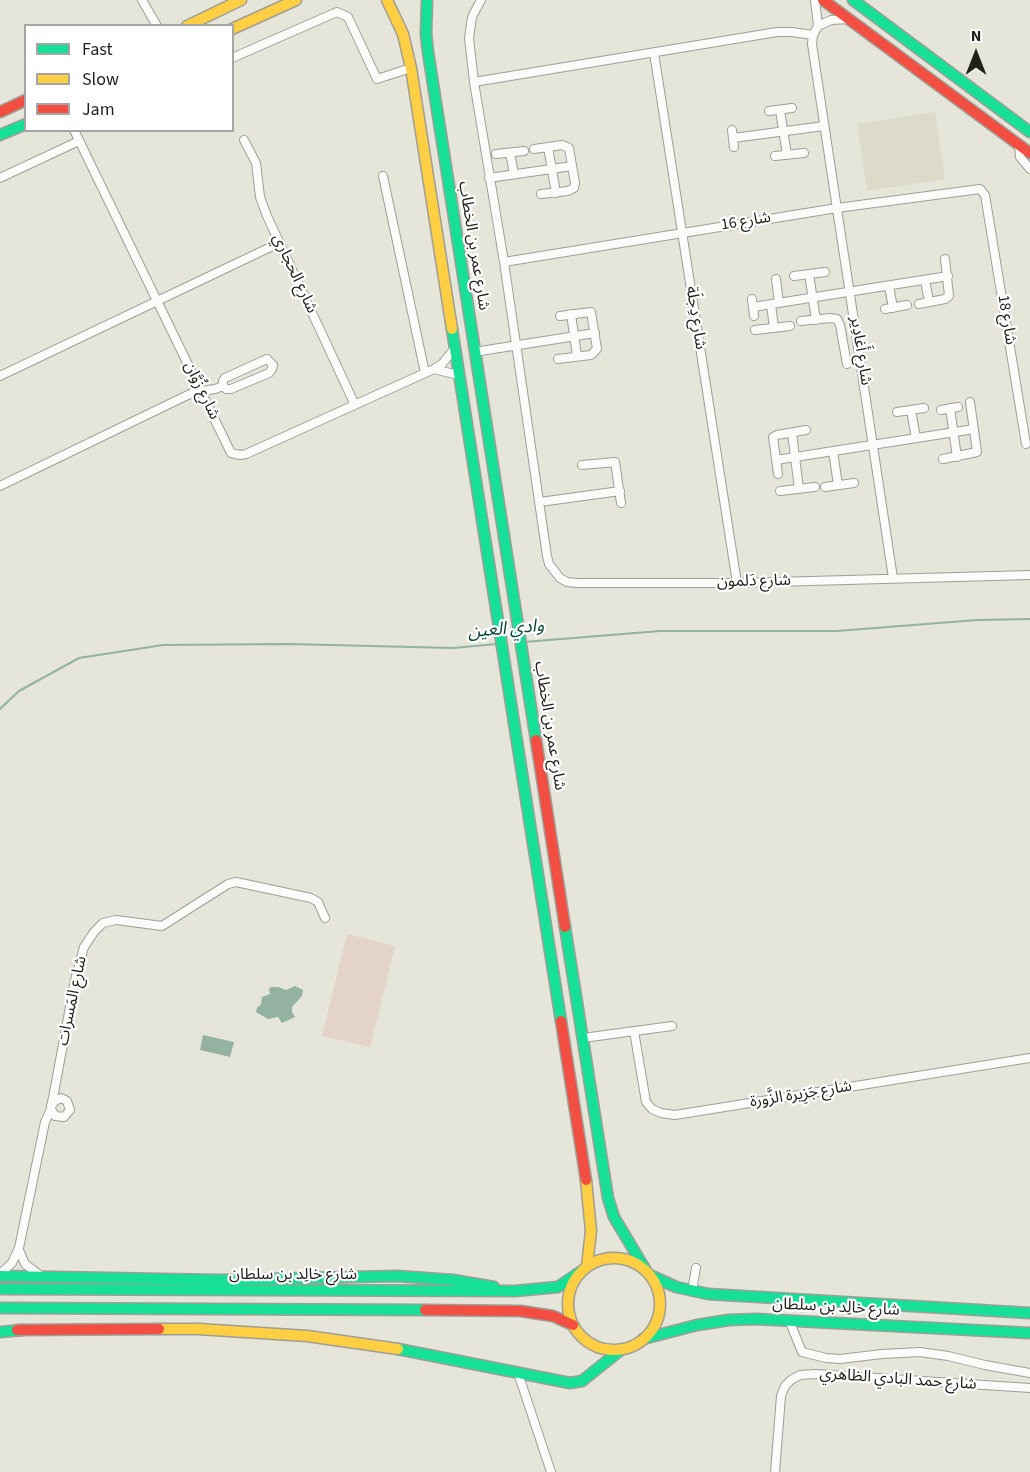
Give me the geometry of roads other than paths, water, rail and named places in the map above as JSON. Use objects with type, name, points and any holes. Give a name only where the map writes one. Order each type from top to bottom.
[{"type":"main road","points":[[191,24],[241,0]]},
{"type":"main road","points":[[234,28],[296,0]]},
{"type":"main road","name":"شارع عمر بن الخطاب","points":[[387,0],[404,34],[411,68],[590,1210],[591,1244],[584,1269]]},
{"type":"main road","name":"شارع عمر بن الخطاب","points":[[428,0],[426,34],[608,1198],[614,1217],[648,1273]]},
{"type":"main road","points":[[823,0],[1030,153]]},
{"type":"main road","points":[[853,0],[1030,132]]},
{"type":"main road","points":[[0,112],[24,101]]},
{"type":"main road","points":[[0,135],[24,125]]},
{"type":"main road","points":[[623,1258],[635,1262],[648,1273],[658,1289],[660,1303],[658,1317],[653,1329],[633,1346],[622,1349],[599,1347],[589,1342],[573,1325],[569,1314],[569,1292],[584,1269],[604,1259],[623,1258]]},
{"type":"main road","name":"شارع خالِد بن سلطان","points":[[0,1289],[515,1291],[558,1287],[584,1269]]},
{"type":"main road","name":"شارع خالِد بن سلطان","points":[[648,1273],[692,1291],[708,1294],[1030,1313]]},
{"type":"main road","points":[[0,1275],[259,1280],[397,1276],[453,1280],[515,1291]]},
{"type":"main road","name":"شارع خالِد بن سلطان","points":[[0,1308],[520,1311],[553,1316],[573,1325]]},
{"type":"main road","name":"شارع خالِد بن سلطان","points":[[643,1339],[697,1324],[729,1320],[789,1320],[1030,1333]]},
{"type":"main road","points":[[0,1331],[198,1329],[290,1335],[387,1347],[570,1383],[582,1381],[622,1349]]},
{"type":"street","points":[[142,0],[157,24]]},
{"type":"street","name":"شارع دَلمون","points":[[481,0],[472,17],[469,38],[474,82],[504,262],[549,564],[560,578],[567,582],[737,583],[1030,575]]},
{"type":"street","points":[[474,82],[777,32],[813,35],[818,26],[815,0]]},
{"type":"street","points":[[234,57],[333,12],[342,13],[348,17],[377,79],[411,68]]},
{"type":"street","points":[[818,26],[831,20],[851,19]]},
{"type":"street","name":"شارع أَغادِير","points":[[813,35],[824,126],[893,578]]},
{"type":"street","name":"شارع دِجلَة","points":[[654,53],[737,583]]},
{"type":"street","points":[[769,111],[792,108]]},
{"type":"street","points":[[780,110],[786,155]]},
{"type":"street","points":[[734,147],[732,134],[824,126]]},
{"type":"street","name":"شارع زُوَّان","points":[[74,132],[228,448],[235,455],[246,454],[434,369],[442,364],[454,349]]},
{"type":"street","name":"شارع الحجاري","points":[[244,140],[256,163],[262,205],[355,405]]},
{"type":"street","points":[[0,178],[79,141]]},
{"type":"street","points":[[534,149],[562,145],[569,148],[575,183],[573,188],[541,194]]},
{"type":"street","points":[[1019,145],[1020,157],[1030,168]]},
{"type":"street","points":[[548,147],[556,193]]},
{"type":"street","points":[[496,154],[524,151]]},
{"type":"street","points":[[510,153],[514,174]]},
{"type":"street","points":[[775,156],[804,153]]},
{"type":"street","points":[[489,178],[572,166]]},
{"type":"street","points":[[382,176],[425,373]]},
{"type":"street","name":"شارع 16","points":[[504,262],[837,208],[976,189],[982,190],[985,195]]},
{"type":"street","name":"شارع 18","points":[[985,195],[1026,444]]},
{"type":"street","points":[[0,376],[279,243]]},
{"type":"street","points":[[919,304],[950,296],[945,259]]},
{"type":"street","points":[[794,276],[825,272]]},
{"type":"street","points":[[809,274],[816,320]]},
{"type":"street","points":[[753,307],[948,276]]},
{"type":"street","points":[[774,328],[776,279]]},
{"type":"street","points":[[925,280],[929,302]]},
{"type":"street","points":[[889,286],[889,308],[907,305]]},
{"type":"street","points":[[558,359],[591,355],[596,352],[591,312],[560,315]]},
{"type":"street","points":[[571,314],[578,357]]},
{"type":"street","points":[[801,321],[834,318],[839,322],[847,364]]},
{"type":"street","points":[[755,330],[790,326]]},
{"type":"street","points":[[474,352],[595,333]]},
{"type":"street","points":[[263,360],[269,360],[272,363],[269,373],[231,389],[223,386],[225,378],[263,360]]},
{"type":"street","points":[[434,369],[458,375]]},
{"type":"street","points":[[0,486],[201,390],[223,386]]},
{"type":"street","points":[[943,459],[977,452],[970,402]]},
{"type":"street","points":[[897,411],[924,408]]},
{"type":"street","points":[[950,408],[957,456]]},
{"type":"street","points":[[911,410],[916,438]]},
{"type":"street","points":[[776,460],[974,429]]},
{"type":"street","points":[[778,474],[773,437],[806,430]]},
{"type":"street","points":[[792,433],[799,489]]},
{"type":"street","points":[[833,451],[838,485]]},
{"type":"street","points":[[582,465],[615,462],[621,504]]},
{"type":"street","points":[[825,487],[854,483]]},
{"type":"street","points":[[780,491],[815,487]]},
{"type":"street","points":[[540,502],[620,491]]},
{"type":"street","name":"شارع المَسرات","points":[[0,1275],[12,1263],[19,1248],[45,1122],[51,1108],[57,1081],[75,981],[84,947],[94,932],[104,923],[116,920],[162,926],[198,902],[236,882],[311,898],[318,902],[325,918]]},
{"type":"street","points":[[583,1038],[672,1026]]},
{"type":"street","name":"شارع جَزِيرة الزَّورة","points":[[634,1032],[646,1102],[652,1109],[675,1115],[1030,1058]]},
{"type":"street","points":[[57,1081],[67,1101],[70,1107],[69,1113],[58,1118],[53,1114],[51,1108],[58,1099],[67,1101]]},
{"type":"street","name":"شارع المَسرات","points":[[43,1135],[58,1118]]},
{"type":"street","points":[[19,1248],[25,1264],[41,1276]]},
{"type":"street","points":[[692,1291],[696,1268]]},
{"type":"street","points":[[789,1320],[802,1352],[826,1358],[840,1359],[920,1352],[1030,1373]]},
{"type":"street","points":[[518,1373],[551,1472]]},
{"type":"street","name":"شارع حمد البادي الظاهري","points":[[775,1472],[781,1395],[785,1386],[800,1375],[815,1374],[1030,1388]]},
{"type":"waterway","name":"وادي العين","points":[[524,642],[660,631],[837,631],[977,620],[1030,619]]},
{"type":"waterway","name":"وادي العين","points":[[0,709],[19,691],[79,658],[163,645],[288,644],[453,648],[497,644]]}]
